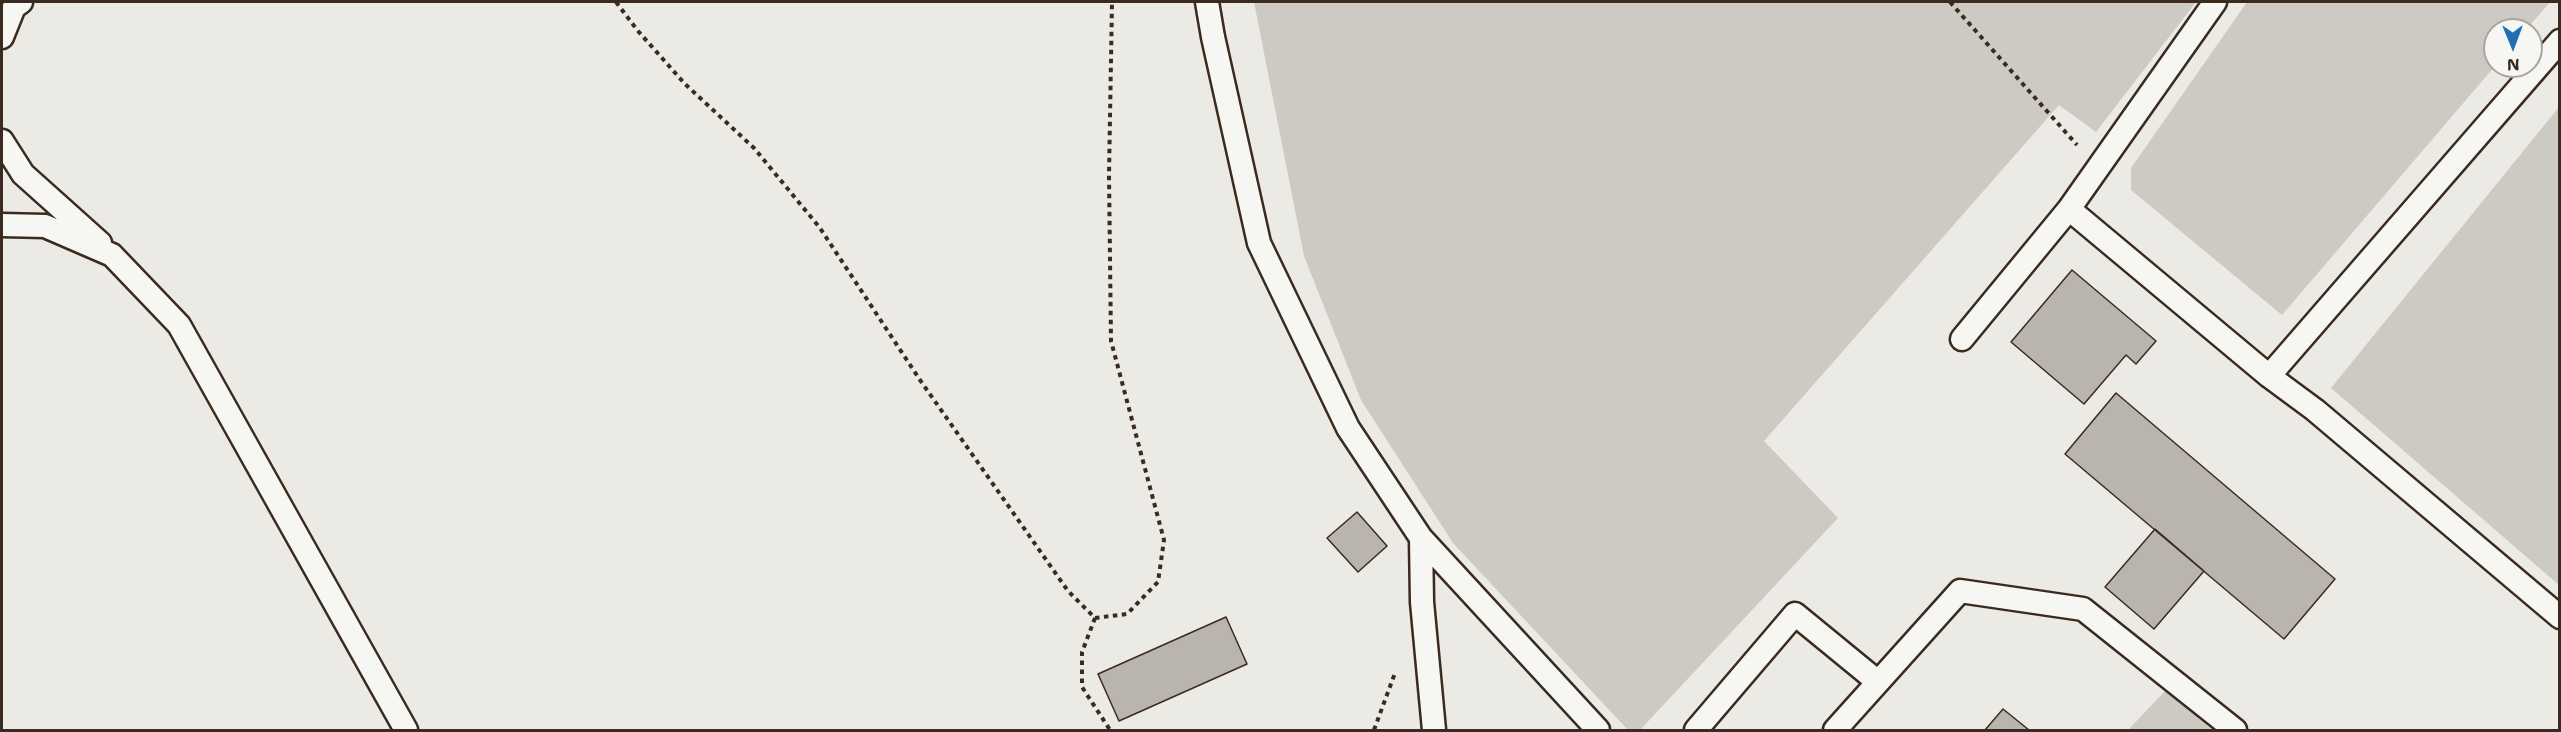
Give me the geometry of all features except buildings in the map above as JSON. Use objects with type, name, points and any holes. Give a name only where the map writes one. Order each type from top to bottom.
[{"type":"lane","points":[[2,38],[14,7],[21,2]]},
{"type":"lane","points":[[1207,2],[1259,243],[1348,428],[1421,538],[1598,730]]},
{"type":"lane","points":[[1962,339],[2069,209],[2215,2]]},
{"type":"lane","points":[[2269,376],[2559,41]]},
{"type":"lane","points":[[2,141],[23,174],[112,255],[179,325],[406,730]]},
{"type":"lane","points":[[2069,209],[2269,376],[2315,410],[2559,618]]},
{"type":"lane","points":[[2,225],[45,226],[112,255]]},
{"type":"lane","points":[[1421,538],[1422,602],[1434,730]]},
{"type":"lane","points":[[1834,730],[1960,591],[2084,609],[2235,730]]},
{"type":"lane","points":[[1696,730],[1795,614],[1878,682]]},
{"type":"path","points":[[616,2],[638,31],[685,84],[754,148],[820,228],[920,380],[1068,591],[1095,618]]},
{"type":"path","points":[[1095,618],[1126,614],[1158,582],[1164,540],[1112,341],[1108,175],[1112,2]]},
{"type":"path","points":[[1950,2],[2097,168]]},
{"type":"path","points":[[1095,618],[1082,652],[1082,687],[1110,730]]},
{"type":"shaded area","points":[[1254,2],[2196,2],[2096,132],[2059,105],[1764,441],[1838,518],[1640,730],[1628,730],[1453,543],[1361,400],[1304,256]]},
{"type":"shaded area","points":[[2247,2],[2550,2],[2536,18],[2483,18],[2485,78],[2282,315],[2131,190],[2131,168]]},
{"type":"shaded area","points":[[2559,107],[2559,585],[2331,388]]},
{"type":"shaded area","points":[[2166,690],[2212,730],[2128,730]]}]
